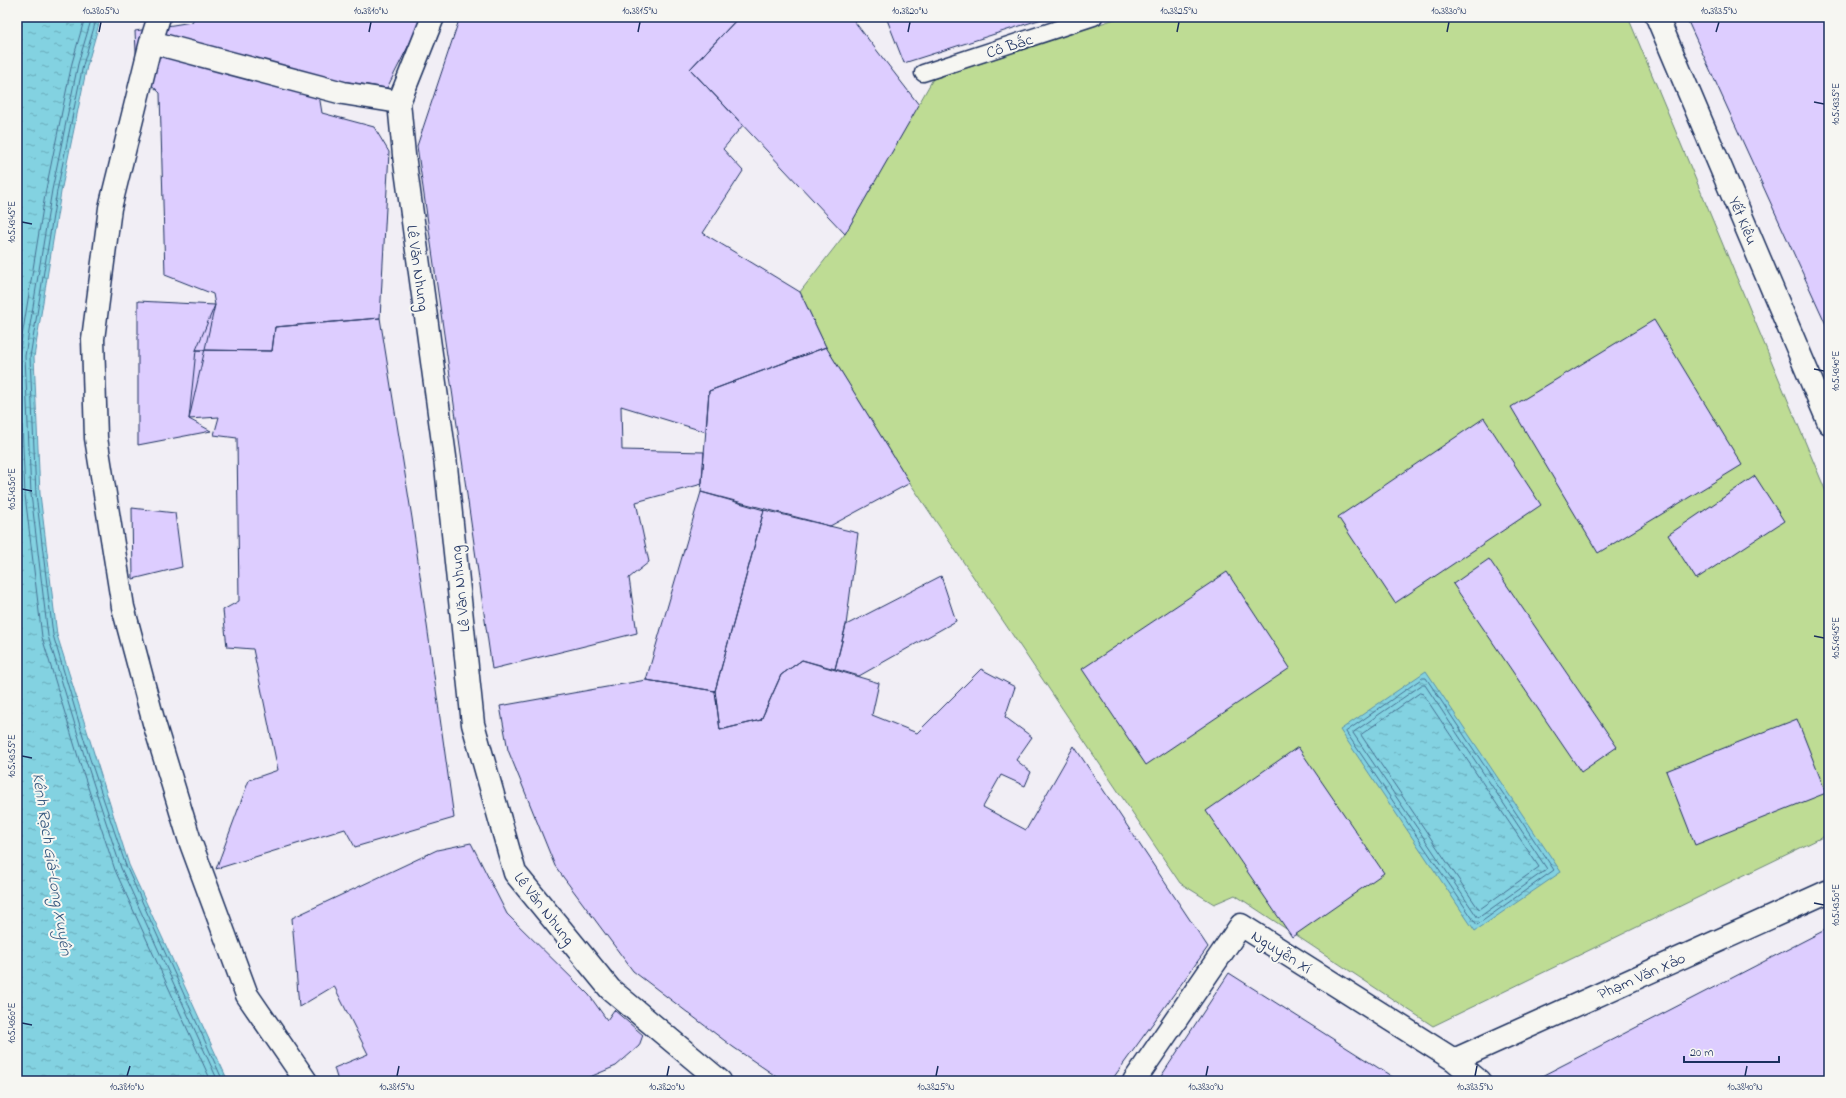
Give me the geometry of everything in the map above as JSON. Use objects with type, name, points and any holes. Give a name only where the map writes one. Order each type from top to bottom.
[{"type":"street","points":[[159,17],[151,42],[110,208],[93,339],[96,438],[123,607],[154,723],[190,841],[247,994],[306,1081]]},
{"type":"street","name":"Lê Văn Nhung","points":[[434,17],[399,102],[404,155],[445,457],[473,724],[515,873],[610,989],[720,1081]]},
{"type":"street","name":"Yết Kiêu","points":[[1658,17],[1829,423]]},
{"type":"street","points":[[151,42],[343,93],[399,102]]},
{"type":"street","name":"Phạm Văn Xảo","points":[[1454,1060],[1829,891]]},
{"type":"street","name":"Nguyễn Xí","points":[[1134,1081],[1241,925],[1454,1060],[1479,1081]]},
{"type":"lane","name":"Cô Bắc","points":[[923,73],[1094,17]]},
{"type":"green space","points":[[1121,17],[1628,17],[1829,499],[1829,834],[1433,1026],[1235,895],[1214,904],[1180,883],[910,483],[826,347],[800,292],[845,234],[933,79]]},
{"type":"water","name":"Kênh Rạch Giá-Long Xuyên","points":[[17,17],[101,17],[87,66],[61,192],[34,357],[40,494],[57,635],[129,865],[228,1081],[17,1081]]},
{"type":"water","points":[[1426,671],[1561,872],[1475,931],[1340,730]]},
{"type":"building","points":[[195,17],[423,17],[387,88],[316,77],[322,113],[374,127],[389,152],[380,318],[275,327],[272,351],[196,350],[215,305],[213,294],[165,275],[160,93],[137,71],[135,31],[192,22]]},
{"type":"building","points":[[460,17],[739,17],[690,69],[743,125],[723,149],[743,171],[703,233],[800,292],[826,347],[709,391],[706,432],[621,406],[622,450],[704,452],[702,484],[636,502],[649,562],[629,578],[637,633],[492,669],[417,146]]},
{"type":"building","points":[[739,17],[851,17],[919,105],[845,234],[690,69]]},
{"type":"building","points":[[886,17],[1048,17],[904,63]]},
{"type":"building","points":[[1686,17],[1829,17],[1829,331]]},
{"type":"building","points":[[138,301],[215,305],[189,419],[211,431],[138,445]]},
{"type":"building","points":[[380,318],[412,518],[454,818],[355,847],[345,829],[216,869],[249,780],[278,770],[253,649],[227,647],[223,610],[239,601],[237,438],[214,435],[219,417],[189,419],[196,350],[272,351],[275,327]]},
{"type":"building","points":[[1654,320],[1742,465],[1598,553],[1511,407]]},
{"type":"building","points":[[826,347],[910,483],[830,526],[701,492],[709,391]]},
{"type":"building","points":[[1484,418],[1541,505],[1395,603],[1338,517]]},
{"type":"building","points":[[1755,476],[1784,521],[1696,579],[1668,535]]},
{"type":"building","points":[[701,492],[764,510],[715,691],[646,680]]},
{"type":"building","points":[[132,508],[175,513],[182,567],[133,579]]},
{"type":"building","points":[[764,510],[858,533],[846,625],[835,669],[802,660],[781,675],[761,720],[720,730],[715,691]]},
{"type":"building","points":[[1489,559],[1617,747],[1581,772],[1453,584]]},
{"type":"building","points":[[1227,572],[1290,668],[1146,765],[1082,669]]},
{"type":"building","points":[[941,576],[956,621],[859,676],[835,669],[846,625]]},
{"type":"building","points":[[802,660],[879,683],[872,715],[917,733],[981,669],[1015,687],[1005,717],[1032,737],[1016,760],[1031,772],[1025,786],[1001,775],[983,807],[1026,830],[1074,746],[1208,947],[1111,1081],[783,1081],[733,1047],[633,971],[555,866],[508,750],[500,706],[646,680],[715,691],[720,730],[761,720],[781,675]]},
{"type":"building","points":[[1797,719],[1826,793],[1695,845],[1666,771]]},
{"type":"building","points":[[1298,747],[1384,873],[1292,937],[1206,811]]},
{"type":"building","points":[[471,843],[507,914],[589,995],[607,1020],[614,1010],[643,1035],[639,1046],[616,1066],[590,1077],[565,1081],[338,1081],[334,1068],[368,1054],[334,986],[299,1007],[292,918],[437,850]]},
{"type":"building","points":[[1829,928],[1829,1081],[1532,1081]]},
{"type":"building","points":[[1229,973],[1399,1081],[1158,1081]]}]
